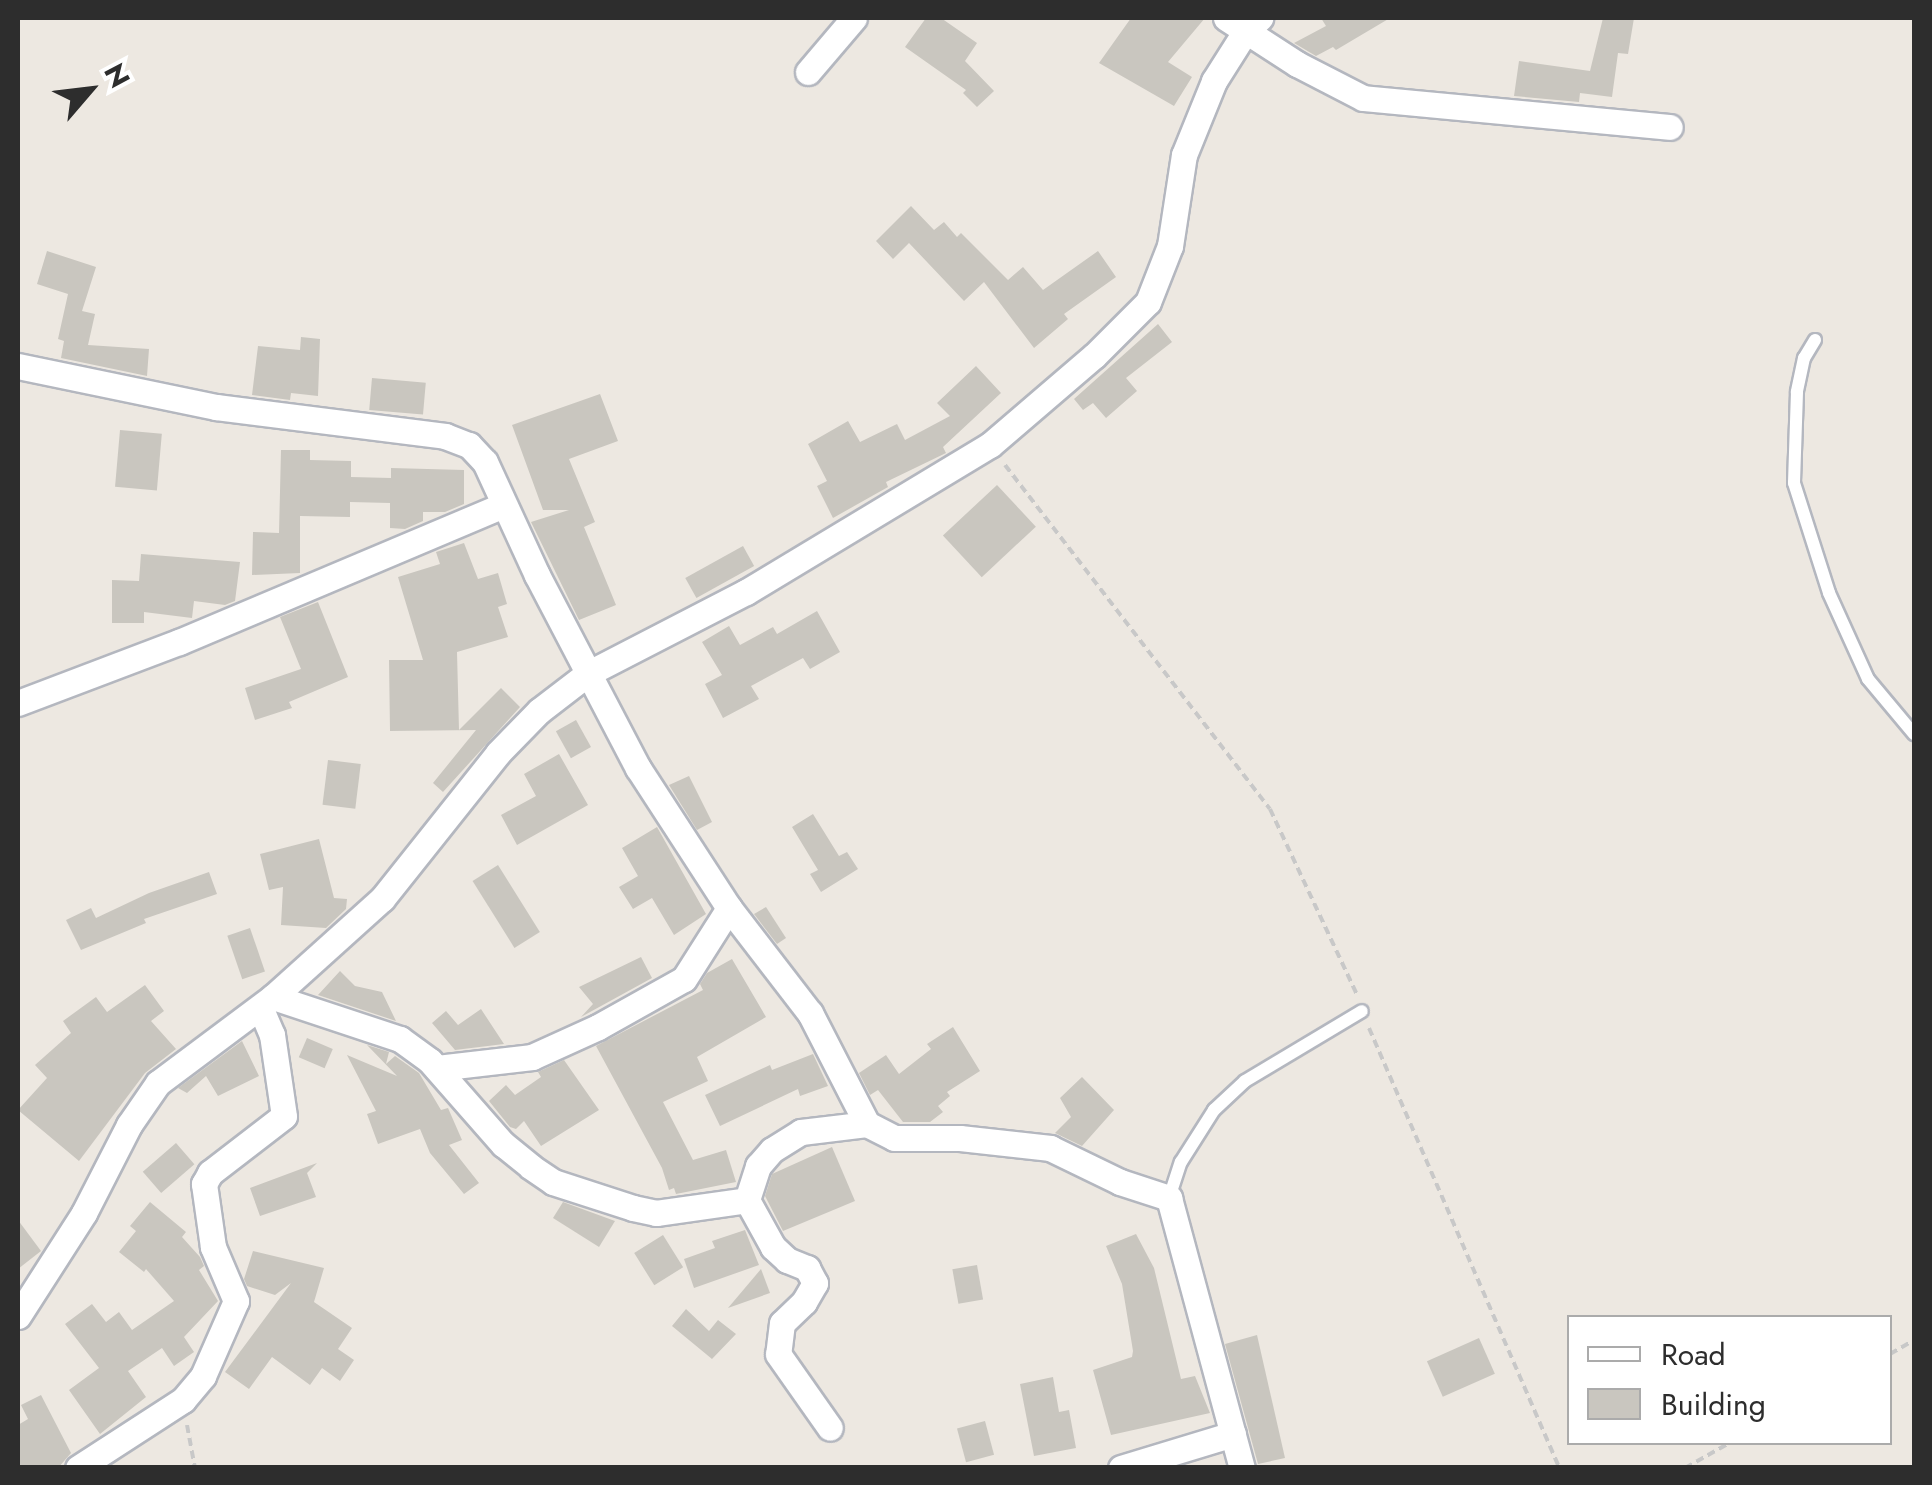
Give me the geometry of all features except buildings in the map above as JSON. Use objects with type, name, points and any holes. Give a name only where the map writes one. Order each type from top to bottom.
[{"type":"street","points":[[808,72],[854,18]]},
{"type":"street","points":[[18,1316],[84,1213],[144,1100],[158,1082],[266,1002],[382,899],[498,753],[540,711],[588,674],[762,583],[990,445],[1094,356],[1148,302],[1170,246],[1184,155],[1214,81],[1244,22],[1363,98],[1670,127]]},
{"type":"street","points":[[18,366],[216,407],[445,436],[470,445],[485,462],[503,505],[638,768],[729,908],[810,1012],[867,1124]]},
{"type":"street","points":[[18,703],[161,649],[503,505]]},
{"type":"street","points":[[438,1068],[532,1058],[598,1027],[684,979],[729,908]]},
{"type":"street","points":[[266,1002],[400,1040],[438,1068],[503,1144],[553,1182],[656,1212],[747,1200]]},
{"type":"street","points":[[78,1468],[183,1400],[203,1376],[236,1301],[213,1246],[204,1184],[210,1173],[284,1116],[266,1002]]},
{"type":"street","points":[[830,1428],[778,1354],[782,1323],[804,1302],[816,1283],[808,1268],[787,1260],[772,1247],[747,1200],[758,1166],[772,1150],[801,1132],[867,1124],[894,1138],[960,1138],[1050,1148],[1120,1182],[1169,1198],[1242,1468]]},
{"type":"street","points":[[1121,1468],[1234,1434]]},
{"type":"lane","points":[[1815,340],[1804,358],[1797,392],[1794,483],[1829,593],[1868,679],[1914,734]]},
{"type":"lane","points":[[1169,1198],[1182,1162],[1214,1110],[1245,1081],[1362,1011]]},
{"type":"path","points":[[990,445],[1270,809],[1349,972],[1362,1011],[1559,1468]]},
{"type":"path","points":[[1892,1353],[1914,1340]]},
{"type":"path","points":[[183,1400],[195,1468]]},
{"type":"path","points":[[1685,1468],[1726,1445]]}]
